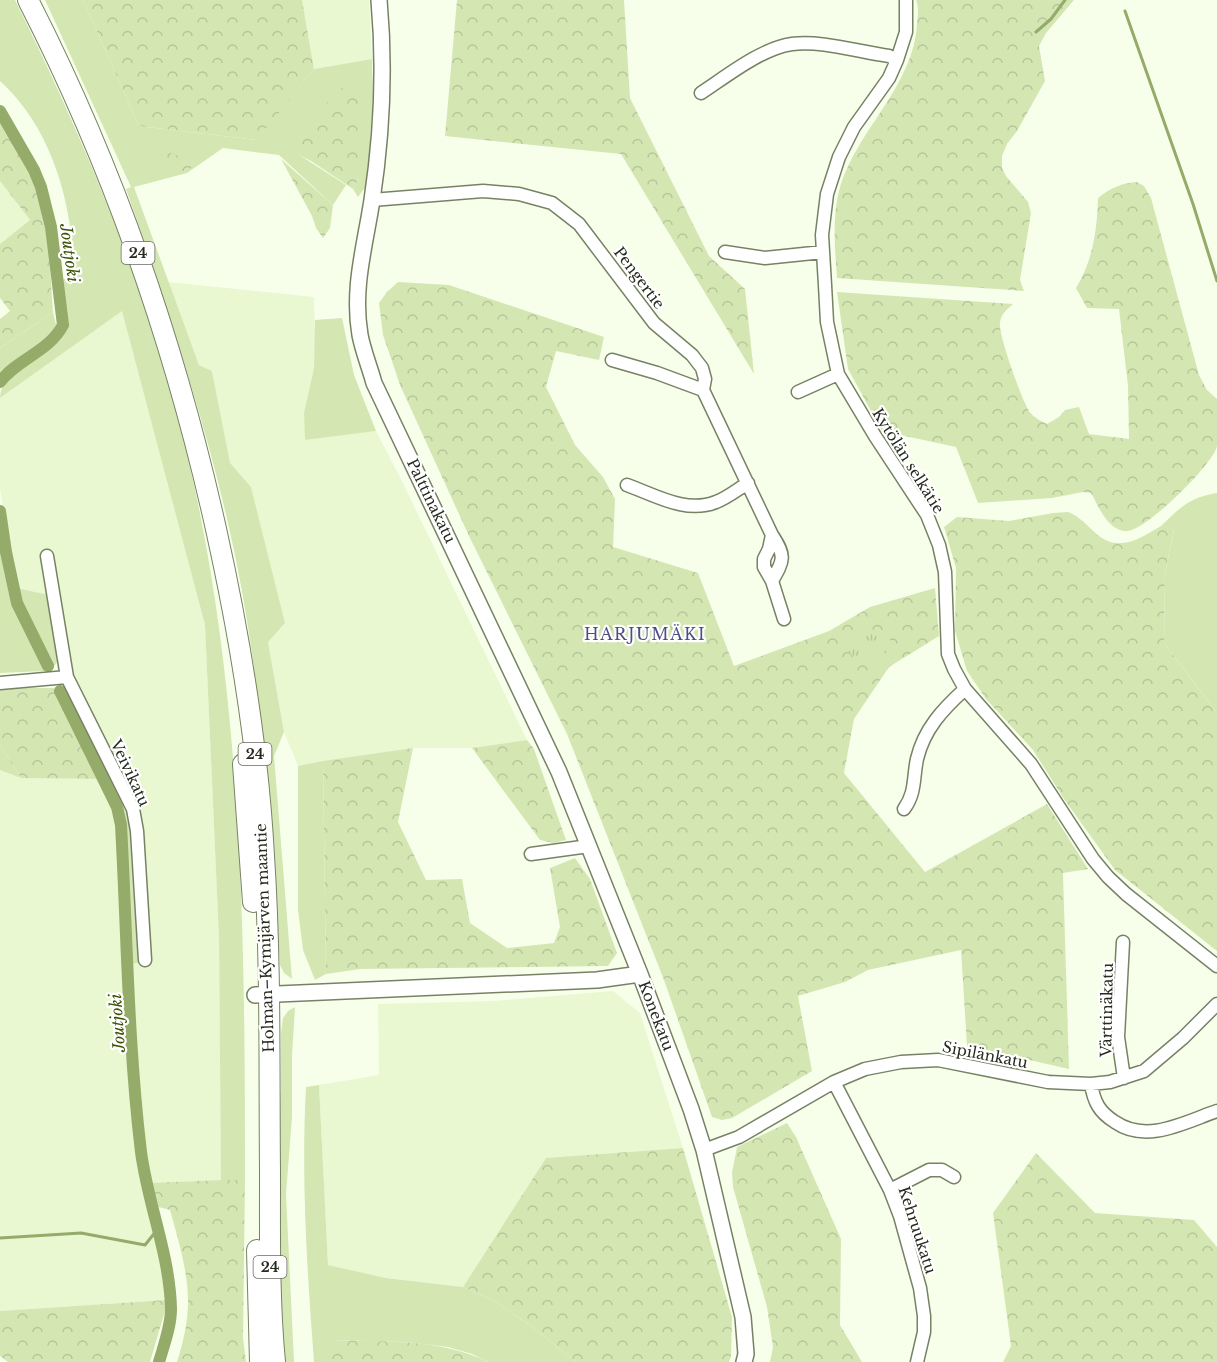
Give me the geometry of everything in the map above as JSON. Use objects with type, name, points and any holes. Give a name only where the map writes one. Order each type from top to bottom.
[{"type":"highway","name":"Holman–Kymijärven maantie","points":[[28,0],[77,101],[134,242],[178,376],[213,517],[237,634],[254,744],[264,858],[257,1276],[260,1362]]},
{"type":"highway","name":"Holman–Kymijärven maantie","points":[[261,995],[275,1362]]},
{"type":"street","name":"Palttinakatu","points":[[379,0],[383,49],[380,118],[372,200],[362,247],[357,292],[360,335],[374,383],[555,762],[640,974]]},
{"type":"street","name":"Kytölän selkätie","points":[[906,0],[906,32],[897,60],[889,78],[854,127],[839,157],[827,194],[822,235],[827,322],[838,374],[875,436],[927,515],[939,545],[945,572],[948,654],[965,689],[1031,764],[1108,877],[1217,966]]},
{"type":"street","points":[[702,93],[767,52],[792,44],[815,44],[889,56],[897,60]]},
{"type":"street","name":"Pengertie","points":[[372,200],[483,191],[519,194],[552,203],[579,224],[654,323],[692,355],[702,368],[705,379],[704,390],[772,535],[782,549],[783,560],[772,581]]},
{"type":"street","points":[[725,252],[765,258],[823,252]]},
{"type":"street","points":[[612,360],[704,390]]},
{"type":"street","points":[[798,392],[838,374]]},
{"type":"street","points":[[627,484],[678,504],[700,507],[718,502],[748,483]]},
{"type":"street","points":[[772,535],[764,559],[764,567],[772,581],[784,619]]},
{"type":"street","name":"Veivikatu","points":[[47,556],[67,677],[133,809],[137,831],[145,960]]},
{"type":"street","points":[[0,683],[67,677]]},
{"type":"street","points":[[904,809],[911,800],[916,760],[925,733],[946,707],[965,689]]},
{"type":"street","points":[[531,854],[590,846]]},
{"type":"street","name":"Värttinäkatu","points":[[1123,942],[1119,1037],[1124,1078]]},
{"type":"street","name":"Konekatu","points":[[261,995],[597,980],[640,974],[704,1150],[743,1317],[746,1354],[744,1362]]},
{"type":"street","name":"Sipilänkatu","points":[[704,1150],[739,1137],[834,1082],[865,1069],[901,1062],[938,1060],[1048,1082],[1091,1084],[1124,1078],[1144,1071],[1161,1058],[1217,1004]]},
{"type":"street","name":"Kehruukatu","points":[[834,1082],[890,1190],[900,1216],[920,1288],[924,1316],[924,1332],[917,1362]]},
{"type":"street","points":[[1091,1084],[1094,1100],[1100,1110],[1122,1127],[1139,1132],[1168,1128],[1217,1111]]},
{"type":"street","points":[[890,1190],[928,1170],[942,1170],[954,1177]]},
{"type":"shaded area","points":[[302,0],[369,0],[372,59],[314,69]]},
{"type":"shaded area","points":[[0,181],[30,220],[0,244]]},
{"type":"shaded area","points":[[168,282],[314,297],[314,368],[304,413],[306,439],[376,431],[527,740],[472,748],[413,748],[298,766],[284,732],[268,642],[251,487],[230,464],[212,371],[199,365]]},
{"type":"shaded area","points":[[122,310],[205,625],[219,938],[221,1180],[149,1183],[144,1153],[135,1050],[132,964],[150,963],[142,831],[72,675],[49,595],[17,588],[0,489],[0,398]]},
{"type":"shaded area","points":[[0,770],[21,778],[100,779],[115,807],[137,1157],[161,1262],[166,1300],[0,1311]]},
{"type":"shaded area","points":[[613,991],[640,1013],[683,1148],[546,1158],[463,1287],[386,1278],[328,1265],[319,1085],[379,1075],[378,1004],[494,1001]]},
{"type":"green space","points":[[0,0],[15,0],[62,99],[106,201],[161,356],[198,504],[215,600],[236,792],[244,986],[245,1180],[221,1180],[219,938],[205,625],[122,311],[0,398],[2,388],[13,372],[57,342],[66,331],[68,327],[62,280],[74,275],[69,222],[57,170],[34,122],[0,81]]},
{"type":"green space","points":[[45,0],[83,0],[139,126],[256,140],[314,69],[372,59],[373,97],[367,185],[358,197],[353,189],[359,178],[290,149],[346,185],[333,205],[279,155],[223,148],[187,173],[134,187],[199,365],[212,371],[230,463],[251,487],[285,623],[268,642],[284,732],[274,756],[292,979],[284,973],[280,965],[259,708],[245,606],[225,508],[172,325],[126,189],[131,187]]},
{"type":"green space","points":[[83,0],[302,0],[314,69],[257,140],[139,126]]},
{"type":"green space","points":[[457,0],[624,0],[630,98],[709,256],[745,289],[754,374],[621,154],[445,136]]},
{"type":"green space","points":[[916,0],[1074,0],[1046,33],[1039,46],[1045,81],[1002,156],[1002,168],[1006,176],[1028,202],[1031,213],[1020,280],[1024,291],[837,278],[835,223],[839,191],[858,148],[906,68],[917,23]]},
{"type":"green space","points":[[361,80],[359,178],[353,189],[311,161],[289,150],[298,132],[340,89]]},
{"type":"green space","points":[[0,121],[38,191],[47,236],[53,312],[0,348],[0,319],[10,311],[0,298],[0,244],[30,220],[0,181]]},
{"type":"green space","points":[[153,153],[170,153],[196,162],[187,173],[154,162]]},
{"type":"green space","points":[[281,159],[333,205],[330,228],[323,238],[316,228],[312,216]]},
{"type":"green space","points":[[1137,182],[1144,186],[1151,198],[1199,375],[1207,390],[1217,399],[1217,446],[1213,455],[1178,495],[1149,520],[1128,531],[1121,530],[1110,523],[1091,493],[978,503],[956,447],[882,431],[848,369],[837,292],[1013,304],[1001,317],[1000,329],[1016,381],[1031,413],[1047,424],[1059,417],[1065,410],[1079,407],[1089,434],[1129,439],[1128,386],[1119,309],[1087,308],[1076,288],[1093,244],[1098,198],[1116,187]]},
{"type":"green space","points":[[398,282],[449,285],[604,337],[599,360],[556,351],[546,387],[575,445],[603,477],[615,499],[613,547],[698,573],[734,666],[829,631],[870,607],[935,588],[939,636],[889,667],[854,719],[844,773],[925,872],[1047,804],[1088,869],[1063,873],[1069,1069],[967,1046],[961,950],[868,970],[845,982],[798,996],[812,1071],[732,1118],[722,1120],[712,1117],[664,980],[567,734],[469,536],[400,385],[383,335],[379,303]]},
{"type":"green space","points":[[53,312],[56,325],[52,335],[5,369],[0,376],[0,348]]},
{"type":"green space","points":[[342,318],[354,375],[376,431],[305,440],[304,413],[314,368],[315,320]]},
{"type":"green space","points":[[1217,493],[1217,713],[1164,643],[1165,573],[1174,530],[1161,526],[1186,504]]},
{"type":"green space","points":[[1068,512],[1081,519],[1099,536],[1115,543],[1130,541],[1161,526],[1174,529],[1165,573],[1164,643],[1217,713],[1217,951],[1115,870],[1064,799],[1033,750],[986,699],[967,671],[955,631],[956,568],[944,527],[957,517],[1009,521]]},
{"type":"green space","points":[[0,540],[9,593],[45,671],[0,673]]},
{"type":"green space","points":[[17,588],[49,595],[59,660],[52,669],[27,620]]},
{"type":"green space","points":[[878,629],[888,634],[892,646],[880,659],[864,663],[847,652],[850,640],[869,630]]},
{"type":"green space","points":[[60,687],[71,694],[124,802],[129,820],[138,963],[132,964],[123,826],[119,806]]},
{"type":"green space","points":[[0,688],[54,688],[100,779],[21,778],[0,745]]},
{"type":"green space","points":[[527,740],[534,749],[566,840],[554,843],[540,840],[472,748]]},
{"type":"green space","points":[[0,745],[21,778],[0,770]]},
{"type":"green space","points":[[413,748],[398,822],[426,880],[462,879],[470,923],[507,948],[554,943],[560,927],[550,868],[575,858],[590,879],[617,953],[608,966],[360,969],[326,974],[323,761]]},
{"type":"green space","points":[[323,761],[326,974],[315,980],[303,950],[298,910],[298,766]]},
{"type":"green space","points":[[295,1007],[292,1117],[286,1194],[294,1362],[282,1362],[277,1170],[281,1033],[283,1018]]},
{"type":"green space","points":[[319,1085],[328,1265],[386,1278],[463,1287],[493,1300],[530,1325],[576,1362],[488,1362],[472,1354],[448,1347],[405,1342],[331,1340],[331,1362],[314,1362],[304,1156],[306,1087]]},
{"type":"green space","points":[[787,1123],[796,1137],[841,1239],[840,1325],[862,1362],[770,1362],[773,1347],[767,1307],[733,1187],[732,1173],[737,1147]]},
{"type":"green space","points":[[683,1148],[732,1317],[729,1362],[576,1362],[530,1325],[493,1300],[463,1287],[546,1158]]},
{"type":"green space","points":[[1036,1153],[1095,1213],[1194,1220],[1217,1247],[1217,1362],[1003,1362],[1011,1346],[993,1213]]},
{"type":"green space","points":[[245,1180],[243,1338],[246,1362],[177,1362],[187,1317],[186,1279],[170,1210],[155,1206],[149,1183]]},
{"type":"green space","points":[[166,1300],[150,1362],[8,1362],[0,1356],[0,1311]]},
{"type":"green space","points":[[331,1340],[431,1345],[470,1354],[488,1362],[331,1362]]},
{"type":"waterway","points":[[1036,32],[1051,19],[1065,0]]},
{"type":"waterway","points":[[1125,11],[1193,204],[1217,281]]},
{"type":"waterway","name":"Joutjoki","points":[[0,111],[34,170],[41,187],[51,227],[63,325],[50,342],[15,367],[0,382]]},
{"type":"waterway","name":"Joutjoki","points":[[0,511],[17,603],[48,666]]},
{"type":"waterway","name":"Joutjoki","points":[[60,691],[117,807],[121,825],[131,1030],[141,1152],[170,1289],[170,1322],[159,1362]]},
{"type":"waterway","points":[[0,1238],[81,1233],[145,1245],[157,1230]]},
{"type":"district","name":"HARJUMÄKI","points":[[645,634]]}]
